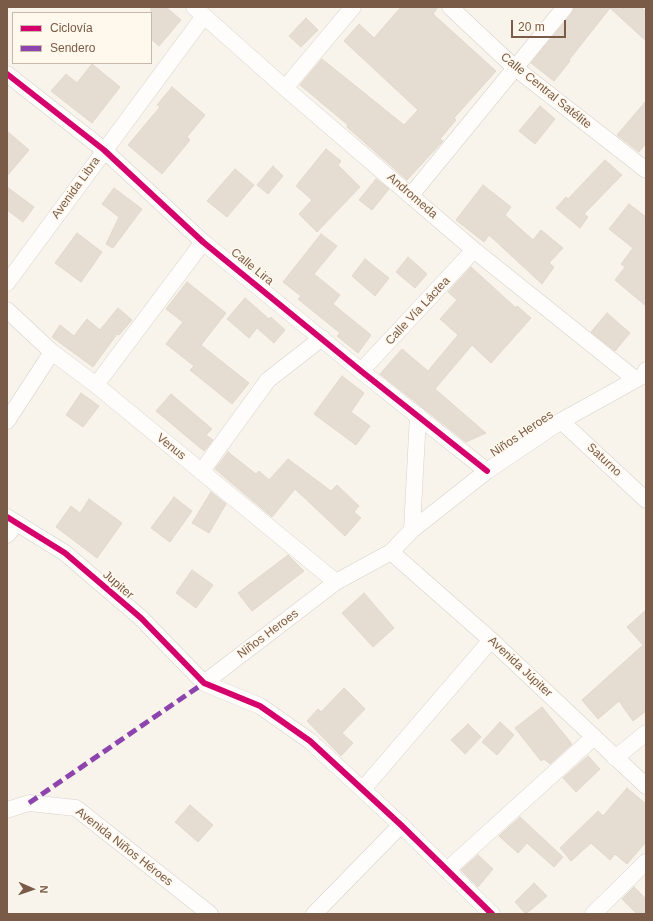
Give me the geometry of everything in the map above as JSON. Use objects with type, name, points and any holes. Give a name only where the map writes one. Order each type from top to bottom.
[{"type":"street","points":[[285,88],[353,7]]},
{"type":"street","name":"Calle Central Satélite","points":[[450,7],[514,68],[646,170]]},
{"type":"street","points":[[411,195],[565,7]]},
{"type":"street","name":"Andromeda","points":[[199,11],[285,88],[474,250],[643,374]]},
{"type":"street","name":"Avenida Libra","points":[[7,283],[104,150],[199,11]]},
{"type":"street","name":"Calle Lira","points":[[7,74],[104,150],[203,242],[361,371],[487,471]]},
{"type":"street","points":[[96,385],[203,242]]},
{"type":"street","name":"Calle Vía Láctea","points":[[361,371],[474,250]]},
{"type":"street","name":"Venus","points":[[7,310],[52,352],[96,385],[336,582]]},
{"type":"street","points":[[202,472],[268,380],[322,338]]},
{"type":"street","points":[[7,421],[52,352]]},
{"type":"street","name":"Niños Heroes","points":[[204,683],[336,582],[391,552],[412,530],[487,471],[561,420],[643,374]]},
{"type":"street","points":[[412,530],[418,415]]},
{"type":"street","name":"Saturno","points":[[561,420],[646,500]]},
{"type":"street","name":"Jupiter","points":[[10,525],[65,553],[140,618],[204,683]]},
{"type":"street","name":"Avenida Júpiter","points":[[391,552],[491,640],[594,737],[614,758],[646,786]]},
{"type":"street","points":[[363,790],[491,640]]},
{"type":"street","points":[[204,683],[260,706],[310,741],[448,869],[492,914]]},
{"type":"street","points":[[614,758],[646,733]]},
{"type":"street","points":[[448,869],[594,737]]},
{"type":"street","name":"Avenida Niños Héroes","points":[[7,810],[29,803],[76,808],[210,914]]},
{"type":"street","points":[[314,914],[401,825]]},
{"type":"street","points":[[593,914],[646,862]]},
{"type":"building","points":[[151,7],[166,7],[181,20],[159,46],[152,40]]},
{"type":"building","points":[[401,7],[438,7],[433,14],[496,71],[454,118],[456,120],[440,139],[443,141],[407,180],[347,127],[348,125],[300,85],[322,59],[404,125],[418,110],[344,41],[359,24],[374,38]]},
{"type":"building","points":[[574,7],[641,7],[646,12],[646,41],[610,8],[554,81],[531,63],[572,13]]},
{"type":"building","points":[[306,18],[318,30],[301,47],[289,36]]},
{"type":"building","points":[[92,64],[120,87],[92,123],[51,91],[66,74],[77,83]]},
{"type":"building","points":[[172,87],[205,115],[187,137],[190,140],[162,174],[128,145],[160,107],[157,105]]},
{"type":"building","points":[[646,101],[646,143],[639,152],[617,135]]},
{"type":"building","points":[[540,106],[555,119],[535,144],[519,131]]},
{"type":"building","points":[[7,131],[29,150],[7,176]]},
{"type":"building","points":[[326,149],[341,161],[338,165],[360,187],[317,232],[299,214],[312,200],[296,186]]},
{"type":"building","points":[[605,160],[622,175],[584,214],[588,217],[580,228],[556,208],[566,197],[568,199]]},
{"type":"building","points":[[273,166],[283,176],[268,194],[257,185]]},
{"type":"building","points":[[235,169],[254,185],[227,217],[207,201]]},
{"type":"building","points":[[376,179],[389,189],[372,210],[359,200]]},
{"type":"building","points":[[483,185],[511,207],[505,215],[533,240],[541,230],[563,248],[549,263],[554,267],[542,284],[489,235],[484,242],[456,220]]},
{"type":"building","points":[[7,187],[34,207],[23,222],[7,210]]},
{"type":"building","points":[[114,188],[142,209],[113,248],[106,244],[119,217],[102,204]]},
{"type":"building","points":[[629,204],[646,217],[646,306],[615,280],[625,267],[621,264],[633,248],[609,229]]},
{"type":"building","points":[[77,233],[102,252],[81,282],[55,263]]},
{"type":"building","points":[[321,234],[337,246],[314,274],[340,295],[333,304],[371,335],[358,353],[337,336],[340,333],[298,299],[301,296],[283,282]]},
{"type":"building","points":[[408,257],[427,274],[415,288],[396,272]]},
{"type":"building","points":[[365,259],[389,278],[375,296],[352,276]]},
{"type":"building","points":[[471,267],[516,308],[517,306],[531,318],[491,363],[472,345],[435,389],[486,433],[466,442],[380,374],[402,349],[428,371],[458,335],[440,319],[457,300],[448,292]]},
{"type":"building","points":[[187,282],[226,313],[201,345],[249,383],[232,404],[190,370],[194,366],[166,344],[183,322],[166,309]]},
{"type":"building","points":[[245,298],[269,319],[271,317],[285,330],[274,343],[257,328],[249,338],[227,319]]},
{"type":"building","points":[[118,308],[132,320],[119,335],[117,334],[93,367],[52,337],[60,325],[74,336],[87,319],[100,330]]},
{"type":"building","points":[[607,313],[630,333],[615,351],[591,332]]},
{"type":"building","points":[[342,376],[364,393],[351,412],[370,426],[356,445],[314,414]]},
{"type":"building","points":[[81,393],[99,406],[83,427],[66,415]]},
{"type":"building","points":[[171,394],[212,429],[206,435],[213,440],[204,451],[156,411]]},
{"type":"building","points":[[228,452],[256,474],[259,471],[269,480],[288,459],[331,491],[337,485],[359,506],[354,512],[361,518],[345,536],[295,489],[272,517],[215,469]]},
{"type":"building","points":[[211,492],[226,504],[209,533],[192,523]]},
{"type":"building","points":[[174,497],[192,511],[170,542],[151,528]]},
{"type":"building","points":[[89,499],[122,523],[97,558],[56,527],[71,506],[80,513]]},
{"type":"building","points":[[288,555],[304,571],[252,611],[238,593]]},
{"type":"building","points":[[192,570],[213,585],[196,608],[176,593]]},
{"type":"building","points":[[364,593],[394,628],[373,647],[342,613]]},
{"type":"building","points":[[646,610],[646,711],[633,721],[619,701],[598,719],[582,700],[643,645],[627,627]]},
{"type":"building","points":[[344,688],[365,709],[342,733],[353,743],[341,756],[307,721],[318,709],[321,712]]},
{"type":"building","points":[[542,707],[572,744],[550,764],[544,759],[541,761],[515,728]]},
{"type":"building","points":[[500,722],[514,735],[497,755],[482,742]]},
{"type":"building","points":[[468,724],[481,737],[465,754],[451,740]]},
{"type":"building","points":[[588,756],[600,769],[576,792],[563,778]]},
{"type":"building","points":[[627,788],[646,804],[646,842],[627,864],[615,854],[610,860],[591,843],[571,861],[560,848],[598,811],[603,816]]},
{"type":"building","points":[[190,805],[213,825],[198,842],[175,822]]},
{"type":"building","points":[[520,817],[563,857],[554,867],[527,843],[518,853],[499,836]]},
{"type":"building","points":[[478,855],[493,869],[478,887],[461,870]]},
{"type":"building","points":[[534,883],[547,896],[526,914],[515,902]]},
{"type":"building","points":[[634,887],[646,899],[646,914],[637,914],[622,899]]},
{"type":"marked path","points":[[29,803],[204,683]]},
{"type":"cycle path","points":[[7,74],[104,150],[203,242],[361,371],[487,471]]},
{"type":"cycle path","points":[[7,517],[65,553],[141,618],[204,683],[260,706],[310,741],[401,825],[492,914]]}]
